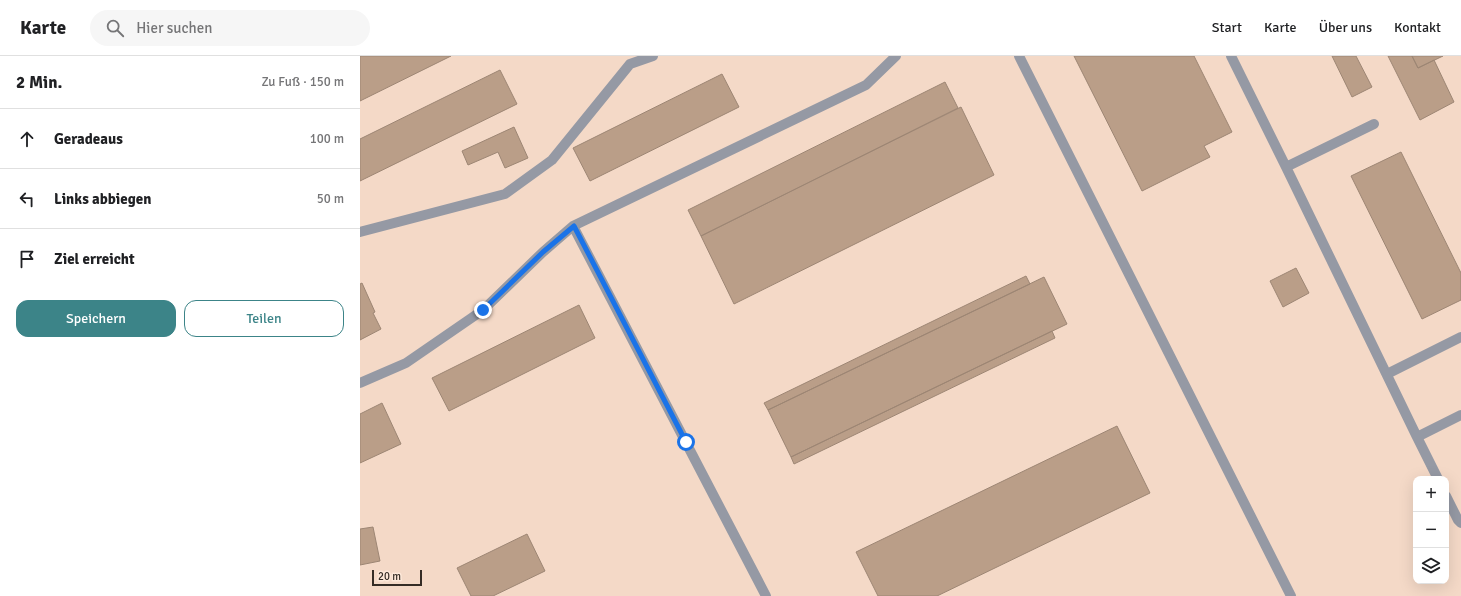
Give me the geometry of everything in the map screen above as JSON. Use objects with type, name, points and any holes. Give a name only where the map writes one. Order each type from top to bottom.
[{"type":"lane","points":[[360,232],[505,194],[552,160],[630,64],[653,56]]},
{"type":"lane","points":[[360,383],[406,363],[483,310],[543,252],[574,226],[866,85],[896,56]]},
{"type":"lane","points":[[1019,56],[1291,596]]},
{"type":"lane","points":[[1231,56],[1436,476]]},
{"type":"lane","points":[[1286,167],[1374,124]]},
{"type":"lane","points":[[574,226],[766,596]]},
{"type":"lane","points":[[1386,374],[1461,337]]},
{"type":"lane","points":[[1417,437],[1461,415]]},
{"type":"lane","points":[[1449,502],[1461,524]]},
{"type":"building","points":[[360,56],[451,56],[360,101]]},
{"type":"building","points":[[1074,56],[1194,56],[1232,132],[1204,146],[1210,157],[1142,191]]},
{"type":"building","points":[[1332,56],[1356,56],[1372,87],[1352,97]]},
{"type":"building","points":[[1388,56],[1412,56],[1418,68],[1434,60],[1454,102],[1420,120]]},
{"type":"building","points":[[1412,56],[1443,56],[1418,68]]},
{"type":"building","points":[[500,70],[517,104],[360,181],[360,139]]},
{"type":"building","points":[[722,74],[739,107],[590,181],[573,148]]},
{"type":"building","points":[[945,82],[958,108],[701,236],[688,210]]},
{"type":"building","points":[[961,107],[994,175],[734,304],[701,236]]},
{"type":"building","points":[[514,127],[528,158],[505,168],[498,152],[468,165],[462,151]]},
{"type":"building","points":[[1401,152],[1461,273],[1461,300],[1422,319],[1351,176]]},
{"type":"building","points":[[1296,268],[1309,293],[1283,307],[1270,281]]},
{"type":"building","points":[[1026,276],[1030,284],[768,410],[764,403]]},
{"type":"building","points":[[1044,277],[1067,324],[791,457],[768,410]]},
{"type":"building","points":[[362,283],[375,312],[373,313],[381,329],[360,340],[360,284]]},
{"type":"building","points":[[579,305],[595,338],[449,411],[432,378]]},
{"type":"building","points":[[1052,331],[1055,338],[794,464],[791,457]]},
{"type":"building","points":[[382,403],[401,444],[360,463],[360,414]]},
{"type":"building","points":[[1117,426],[1150,493],[937,596],[878,596],[856,552]]},
{"type":"building","points":[[373,527],[380,561],[360,565],[360,529]]},
{"type":"building","points":[[527,534],[545,571],[493,596],[471,596],[457,568]]},
{"type":"route","points":[[483,310],[543,252],[574,226],[686,442]]}]
